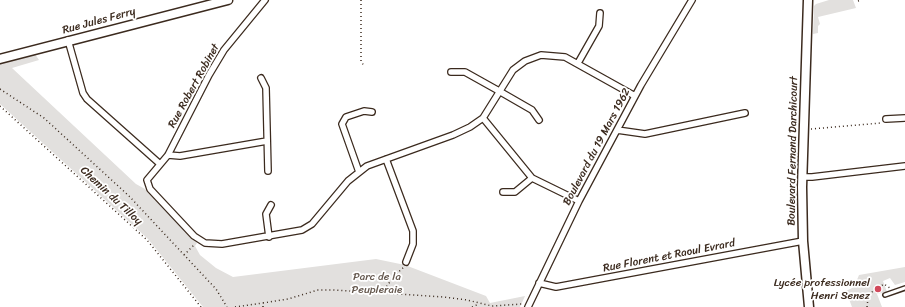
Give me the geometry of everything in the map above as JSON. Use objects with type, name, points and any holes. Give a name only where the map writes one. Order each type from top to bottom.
[{"type":"main road","name":"Rue Jules Ferry","points":[[0,59],[68,40],[228,0]]},
{"type":"main road","name":"Boulevard Fernand Darchicourt","points":[[808,0],[802,177],[803,241],[810,306]]},
{"type":"street","name":"Rue Robert Robinet","points":[[198,239],[147,186],[148,177],[168,155],[217,62],[228,45],[265,0]]},
{"type":"street","name":"Boulevard du 19 Mars 1962","points":[[528,306],[579,201],[617,130],[692,0]]},
{"type":"street","points":[[578,63],[599,26],[600,13]]},
{"type":"street","points":[[68,40],[83,93],[87,99],[160,164]]},
{"type":"street","points":[[198,239],[205,243],[222,244],[292,233],[312,224],[348,181],[358,172],[386,159],[470,128],[483,118],[513,70],[525,61],[541,56],[565,57],[636,96]]},
{"type":"street","points":[[452,72],[465,72],[532,110],[539,120]]},
{"type":"street","points":[[261,78],[266,88],[268,171]]},
{"type":"street","points":[[358,172],[342,124],[346,117],[364,111],[372,112]]},
{"type":"street","points":[[617,130],[645,134],[745,113]]},
{"type":"street","points":[[483,118],[532,178],[579,201]]},
{"type":"street","points":[[886,120],[905,118]]},
{"type":"street","points":[[168,155],[180,156],[267,141]]},
{"type":"street","points":[[386,159],[413,231],[413,244],[405,265]]},
{"type":"street","points":[[802,177],[905,166]]},
{"type":"street","points":[[504,192],[515,192],[532,178]]},
{"type":"street","points":[[268,237],[266,214],[271,205]]},
{"type":"street","name":"Rue Florent et Raoul Evrard","points":[[539,283],[556,287],[803,241]]},
{"type":"lane","points":[[885,295],[905,288]]},
{"type":"path","points":[[361,0],[361,61],[364,66]]},
{"type":"path","points":[[0,89],[35,110],[129,196],[216,290],[227,307]]},
{"type":"path","name":"Chemin du Tilloy","points":[[0,106],[147,240],[201,307]]},
{"type":"path","points":[[803,130],[883,123],[886,120]]},
{"type":"path","points":[[184,255],[198,239]]},
{"type":"path","points":[[382,293],[394,276],[405,265]]},
{"type":"path","points":[[867,307],[868,299],[872,292],[878,287],[884,284],[895,291]]},
{"type":"path","points":[[235,307],[288,299],[318,290],[444,297],[492,306],[528,306]]},
{"type":"path","points":[[472,307],[481,304]]},
{"type":"green space","points":[[829,0],[853,0],[856,8],[818,17],[820,24],[818,26],[818,33],[813,34],[814,6]]},
{"type":"green space","name":"Parc de la Peupleraie","points":[[35,54],[39,60],[12,68],[136,184],[145,189],[197,243],[195,246],[200,255],[216,268],[233,277],[376,259],[405,265],[486,296],[490,303],[525,296],[520,307],[203,307],[148,239],[0,104],[0,64]]},
{"type":"green space","name":"Lycée professionnel Henri Senez","points":[[905,267],[905,282],[895,285],[890,278],[883,281],[887,292],[877,294],[882,307],[852,307],[846,291],[854,287],[859,275]]},
{"type":"place","name":"Lycée professionnel Henri Senez","points":[[878,289]]}]
